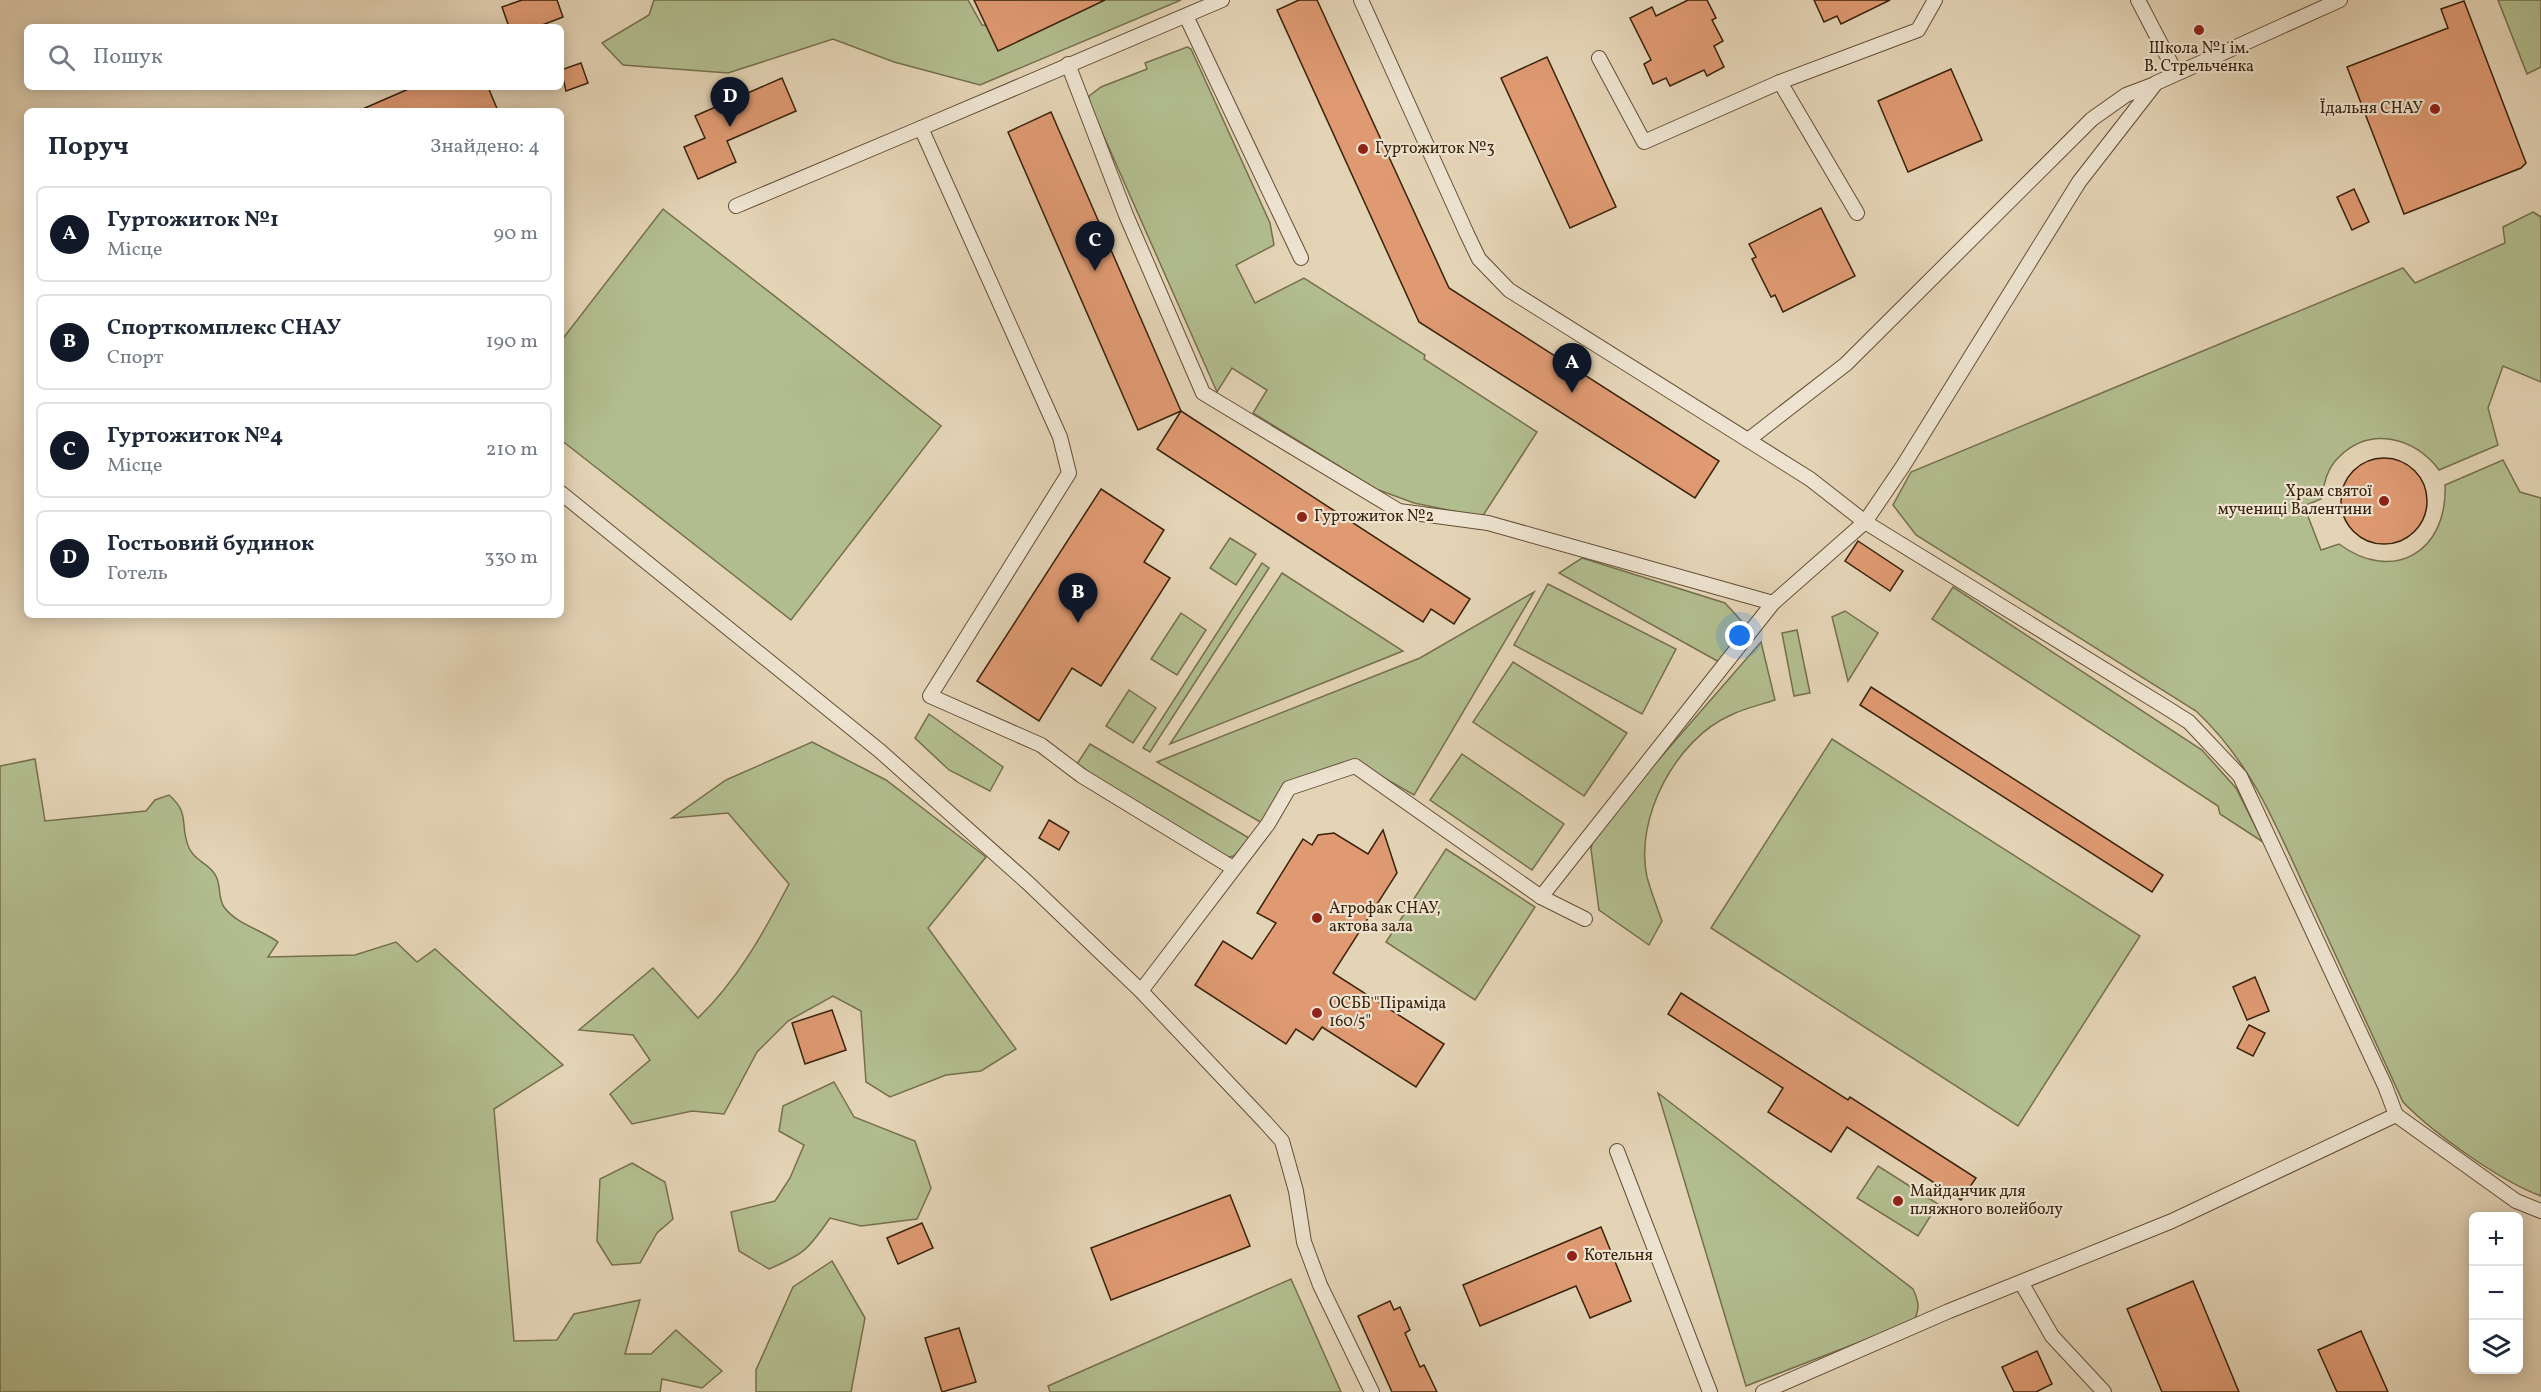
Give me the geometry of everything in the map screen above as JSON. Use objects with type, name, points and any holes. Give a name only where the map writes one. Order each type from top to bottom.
[{"type":"lane","points":[[736,206],[1222,0]]},
{"type":"lane","points":[[1361,0],[1479,259],[1509,290],[1810,479],[1865,522],[2189,722],[2240,776],[2396,1115],[2516,1201],[2541,1211]]},
{"type":"lane","points":[[1599,58],[1644,142],[1780,82],[1918,30],[1935,0]]},
{"type":"lane","points":[[2138,0],[2176,74]]},
{"type":"lane","points":[[1748,440],[1845,364],[2092,119],[2126,95],[2340,0]]},
{"type":"lane","points":[[1186,16],[1302,258]]},
{"type":"lane","points":[[1068,64],[1126,215],[1203,393],[1399,511],[1488,523],[1773,603]]},
{"type":"lane","points":[[1780,82],[1857,213]]},
{"type":"lane","points":[[1541,897],[1773,603],[1865,522],[1903,466],[2079,182],[2156,83]]},
{"type":"lane","points":[[921,128],[1060,436],[1069,473],[930,696],[1041,745],[1082,776],[1233,868]]},
{"type":"lane","points":[[564,495],[880,751],[1028,883],[1141,991],[1282,1141],[1296,1191],[1304,1242],[1320,1285],[1372,1392]]},
{"type":"lane","points":[[1141,991],[1268,824],[1289,788],[1355,766],[1541,897],[1585,919]]},
{"type":"lane","points":[[1763,1392],[1949,1311],[2022,1284],[2172,1221],[2396,1115]]},
{"type":"lane","points":[[1617,1151],[1710,1392]]},
{"type":"lane","points":[[2022,1284],[2052,1336],[2104,1392]]},
{"type":"green space","points":[[654,0],[968,0],[982,25],[1039,30],[1094,0],[1181,0],[980,85],[894,62],[833,39],[728,73],[623,65],[602,43],[649,15]]},
{"type":"green space","points":[[2498,0],[2541,0],[2541,67],[2527,74]]},
{"type":"green space","points":[[1187,47],[1191,49],[1270,223],[1274,245],[1236,265],[1255,303],[1304,278],[1425,355],[1424,359],[1537,432],[1482,517],[1414,503],[1376,489],[1253,413],[1267,390],[1232,368],[1217,392],[1090,105],[1089,96],[1101,87],[1147,69],[1145,63]]},
{"type":"green space","points":[[663,209],[941,426],[791,620],[564,442],[564,337]]},
{"type":"green space","points":[[2533,212],[2541,217],[2541,382],[2503,366],[2488,408],[2498,445],[2439,470],[2418,450],[2405,443],[2378,439],[2364,441],[2351,447],[2335,461],[2327,476],[2321,499],[2304,506],[2321,550],[2339,544],[2359,556],[2379,561],[2397,561],[2413,555],[2427,544],[2437,528],[2444,508],[2445,485],[2503,460],[2520,492],[2541,498],[2541,1196],[2487,1168],[2431,1128],[2403,1102],[2264,802],[2235,755],[2217,732],[2196,711],[1916,535],[1893,505],[1911,472],[2403,268],[2415,283],[2505,243],[2503,227]]},
{"type":"green space","points":[[1230,538],[1256,554],[1236,585],[1210,568]]},
{"type":"green space","points":[[1582,558],[1725,603],[1747,627],[1719,662],[1559,573]]},
{"type":"green space","points":[[1262,563],[1269,568],[1150,752],[1143,748]]},
{"type":"green space","points":[[1282,573],[1403,651],[1170,744]]},
{"type":"green space","points":[[1548,584],[1676,649],[1642,714],[1514,645]]},
{"type":"green space","points":[[1953,587],[2202,750],[2236,788],[2263,842],[2220,814],[2218,806],[1932,619]]},
{"type":"green space","points":[[1534,592],[1414,795],[1360,764],[1284,792],[1262,823],[1157,762],[1420,658]]},
{"type":"green space","points":[[1845,611],[1878,633],[1848,681],[1832,617]]},
{"type":"green space","points":[[1181,613],[1206,630],[1177,675],[1151,659]]},
{"type":"green space","points":[[1797,630],[1810,693],[1794,696],[1782,633]]},
{"type":"green space","points":[[1761,642],[1775,700],[1747,708],[1711,726],[1677,761],[1653,806],[1647,830],[1645,854],[1647,877],[1662,921],[1649,945],[1599,910],[1591,849],[1594,834]]},
{"type":"green space","points":[[1513,662],[1627,733],[1584,796],[1473,722]]},
{"type":"green space","points":[[1129,690],[1156,708],[1133,743],[1106,726]]},
{"type":"green space","points":[[929,714],[1003,767],[990,791],[949,770],[915,738]]},
{"type":"green space","points":[[1832,739],[2140,936],[2018,1126],[1711,928]]},
{"type":"green space","points":[[812,742],[886,780],[986,857],[928,928],[1016,1049],[981,1071],[946,1075],[890,1097],[866,1082],[861,1011],[833,996],[788,1021],[757,1052],[724,1114],[692,1111],[632,1124],[610,1094],[650,1060],[633,1035],[579,1030],[653,968],[698,1018],[737,972],[760,938],[789,884],[728,813],[672,818],[726,780]]},
{"type":"green space","points":[[1090,744],[1249,838],[1234,856],[1210,860],[1077,764]]},
{"type":"green space","points":[[1462,754],[1564,824],[1532,870],[1430,800]]},
{"type":"green space","points":[[35,759],[45,821],[146,811],[155,800],[169,795],[180,808],[186,840],[191,852],[211,869],[216,877],[224,907],[235,918],[278,942],[268,957],[355,955],[396,942],[417,962],[435,949],[563,1065],[494,1109],[514,1341],[557,1340],[574,1314],[640,1300],[625,1354],[651,1354],[676,1330],[722,1371],[702,1388],[662,1379],[660,1392],[0,1392],[0,766]]},
{"type":"green space","points":[[1446,849],[1535,907],[1475,1000],[1386,942]]},
{"type":"green space","points":[[834,1082],[854,1117],[915,1141],[931,1188],[917,1219],[861,1226],[830,1218],[804,1250],[769,1269],[739,1251],[731,1212],[775,1201],[790,1178],[804,1145],[779,1131],[783,1106]]},
{"type":"green space","points":[[1658,1093],[1913,1289],[1918,1305],[1914,1321],[1746,1386]]},
{"type":"green space","points":[[632,1163],[665,1182],[673,1219],[657,1233],[640,1263],[612,1265],[597,1241],[600,1179]]},
{"type":"green space","name":"Майданчик для пляжного волейболу","points":[[1878,1166],[1938,1204],[1918,1236],[1857,1198]]},
{"type":"green space","points":[[832,1261],[865,1318],[851,1392],[756,1392],[756,1370],[793,1287]]},
{"type":"green space","points":[[1291,1279],[1341,1392],[1050,1392],[1048,1386]]},
{"type":"building","points":[[522,0],[557,0],[563,17],[545,24],[508,24],[502,7]]},
{"type":"building","points":[[974,0],[1105,0],[998,51]]},
{"type":"building","points":[[1299,0],[1317,0],[1449,288],[1719,461],[1695,498],[1419,322],[1277,10]]},
{"type":"building","points":[[1688,0],[1707,0],[1716,18],[1712,20],[1723,41],[1714,46],[1724,67],[1707,76],[1704,70],[1670,86],[1666,78],[1653,84],[1644,64],[1651,60],[1630,18],[1652,7],[1656,16]]},
{"type":"building","points":[[1814,0],[1890,0],[1841,24],[1837,16],[1824,22]]},
{"type":"building","name":"Їдальня СНАУ","points":[[2464,1],[2526,163],[2521,168],[2404,214],[2347,67],[2448,28],[2441,9]]},
{"type":"building","points":[[1547,57],[1616,207],[1570,228],[1501,78]]},
{"type":"building","points":[[581,63],[588,83],[566,91],[564,69]]},
{"type":"building","points":[[1951,69],[1982,140],[1908,172],[1878,101]]},
{"type":"building","points":[[782,78],[796,111],[727,141],[736,162],[698,179],[684,147],[705,138],[695,116]]},
{"type":"building","points":[[406,90],[489,90],[497,108],[365,108]]},
{"type":"building","points":[[1051,112],[1181,411],[1138,430],[1008,132]]},
{"type":"building","points":[[2354,189],[2369,222],[2352,230],[2337,197]]},
{"type":"building","points":[[1821,208],[1855,276],[1783,312],[1775,295],[1771,297],[1752,259],[1756,257],[1749,244]]},
{"type":"building","name":"Гуртожиток №2","points":[[1181,411],[1470,599],[1454,624],[1431,609],[1423,622],[1157,449]]},
{"type":"building","name":"Храм святої мучениці Валентини","points":[[2384,458],[2408,465],[2420,477],[2427,501],[2420,525],[2408,537],[2384,544],[2360,537],[2348,525],[2341,501],[2348,477],[2360,465]]},
{"type":"building","points":[[1101,489],[1164,530],[1144,562],[1170,578],[1101,686],[1072,668],[1039,721],[977,681]]},
{"type":"building","points":[[1858,541],[1903,571],[1890,591],[1845,561]]},
{"type":"building","points":[[1871,687],[2163,875],[2152,892],[1860,705]]},
{"type":"building","points":[[1049,820],[1069,832],[1059,850],[1039,838]]},
{"type":"building","points":[[1383,830],[1397,873],[1333,973],[1444,1044],[1416,1087],[1322,1027],[1313,1040],[1296,1029],[1286,1044],[1195,985],[1223,941],[1252,959],[1276,923],[1257,913],[1303,839],[1312,845],[1318,835],[1334,833],[1368,854]]},
{"type":"building","points":[[2255,977],[2269,1011],[2247,1020],[2233,987]]},
{"type":"building","points":[[1681,993],[1848,1100],[1850,1097],[1976,1178],[1961,1200],[1847,1127],[1831,1152],[1768,1112],[1783,1088],[1668,1014]]},
{"type":"building","points":[[832,1010],[846,1050],[805,1064],[792,1023]]},
{"type":"building","points":[[2249,1025],[2265,1033],[2253,1056],[2237,1048]]},
{"type":"building","points":[[1230,1195],[1250,1246],[1111,1300],[1091,1248]]},
{"type":"building","points":[[922,1223],[933,1248],[898,1264],[887,1238]]},
{"type":"building","name":"Котельня","points":[[1601,1227],[1631,1301],[1590,1318],[1576,1286],[1480,1326],[1463,1285]]},
{"type":"building","points":[[2193,1281],[2239,1392],[2162,1392],[2127,1309]]},
{"type":"building","points":[[1390,1301],[1394,1310],[1400,1307],[1410,1330],[1405,1333],[1420,1367],[1424,1365],[1437,1392],[1392,1392],[1358,1316]]},
{"type":"building","points":[[959,1328],[976,1382],[942,1392],[925,1338]]},
{"type":"building","points":[[2361,1331],[2388,1392],[2337,1392],[2318,1350]]},
{"type":"building","points":[[2037,1351],[2052,1384],[2036,1392],[2014,1392],[2002,1367]]},
{"type":"place","name":"Школа №1 ім. В. Стрельченка","points":[[2199,30]]},
{"type":"place","name":"Їдальня СНАУ","points":[[2435,109]]},
{"type":"place","name":"Гостьовий будинок","points":[[730,127]]},
{"type":"place","name":"Гуртожиток №3","points":[[1363,149]]},
{"type":"place","name":"Гуртожиток №4","points":[[1095,271]]},
{"type":"place","name":"Гуртожиток №1","points":[[1572,393]]},
{"type":"place","name":"Храм святої мучениці Валентини","points":[[2384,501]]},
{"type":"place","name":"Гуртожиток №2","points":[[1302,517]]},
{"type":"place","name":"Спорткомплекс СНАУ","points":[[1078,623]]},
{"type":"place","name":"Агрофак СНАУ, актова зала","points":[[1317,918]]},
{"type":"place","name":"ОСББ \"Піраміда 160/5\"","points":[[1317,1013]]},
{"type":"place","name":"Майданчик для пляжного волейболу","points":[[1898,1201]]},
{"type":"place","name":"Котельня","points":[[1572,1256]]}]
